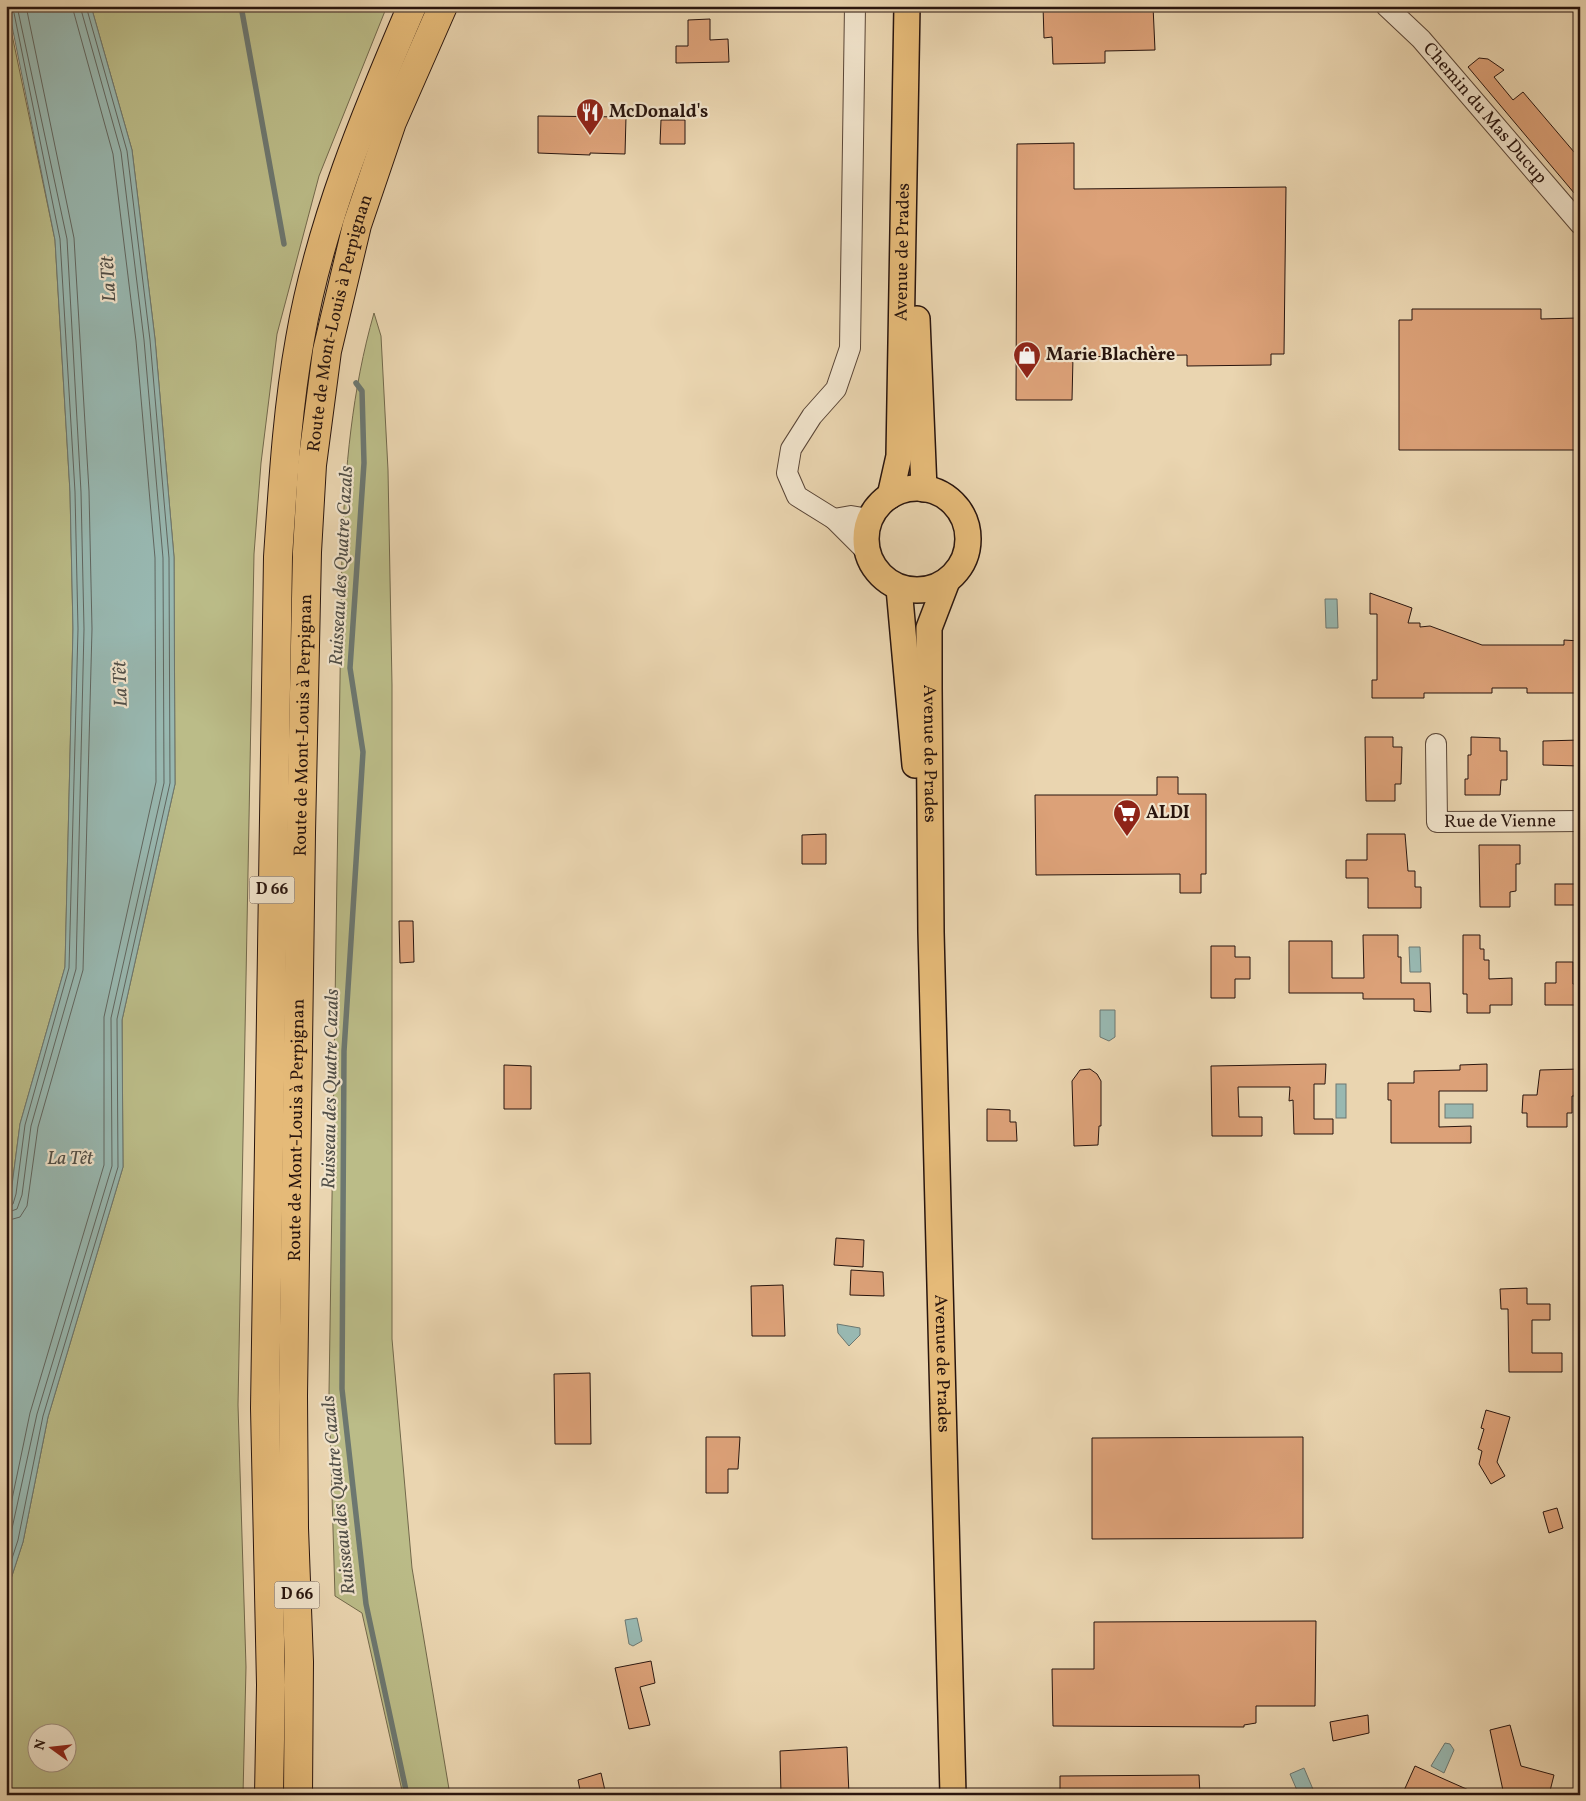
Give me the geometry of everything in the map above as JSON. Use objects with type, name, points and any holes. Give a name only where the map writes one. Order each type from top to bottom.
[{"type":"highway","name":"Route de Mont-Louis à Perpignan","points":[[268,1795],[271,1685],[265,1408],[278,577],[284,466],[300,339],[318,261],[341,184],[412,6]]},
{"type":"highway","name":"Route de Mont-Louis à Perpignan","points":[[298,1795],[299,1662],[294,1528],[293,1396],[302,794],[307,552],[312,465],[327,351],[357,225],[392,122],[443,6]]},
{"type":"main road","name":"Avenue de Prades","points":[[890,496],[899,456],[907,6]]},
{"type":"main road","name":"Avenue de Prades","points":[[921,6],[916,276],[921,454],[924,489]]},
{"type":"main road","points":[[912,488],[924,489],[947,498],[956,507],[964,521],[968,538],[966,554],[958,569],[947,581],[932,588],[915,590],[899,588],[884,579],[873,567],[867,552],[866,535],[869,520],[878,506],[890,496],[912,488]]},
{"type":"main road","name":"Avenue de Prades","points":[[947,581],[929,628],[931,932],[953,1795]]},
{"type":"main road","name":"Avenue de Prades","points":[[899,588],[931,932]]},
{"type":"street","points":[[855,6],[850,348],[836,389],[812,416],[791,449],[787,473],[797,496],[834,519],[867,552]]},
{"type":"street","name":"Chemin du Mas Ducup","points":[[1386,6],[1421,39],[1580,224]]},
{"type":"street","points":[[834,519],[850,516],[869,520]]},
{"type":"street","name":"Rue de Vienne","points":[[1436,744],[1437,822],[1580,821]]},
{"type":"green space","points":[[6,6],[55,240],[70,492],[73,629],[65,967],[20,1124],[11,1193],[6,1210]]},
{"type":"green space","points":[[91,6],[387,6],[319,176],[277,334],[261,463],[254,554],[238,1405],[246,1667],[243,1795],[6,1795],[6,1594],[23,1542],[48,1417],[123,1167],[122,1020],[175,784],[174,557],[155,339],[132,150]]},
{"type":"green space","points":[[374,313],[381,336],[388,470],[392,685],[392,1339],[412,1568],[450,1795],[403,1795],[362,1613],[335,1596],[329,1393],[342,550],[345,490],[355,400],[366,342]]},
{"type":"water","name":"La Têt","points":[[8,6],[91,6],[132,150],[155,339],[174,557],[175,784],[122,1020],[123,1167],[48,1417],[23,1542],[6,1594],[6,1210],[11,1193],[20,1124],[65,967],[73,629],[70,492],[55,240]]},
{"type":"water","points":[[1325,599],[1337,599],[1338,628],[1326,628]]},
{"type":"water","points":[[1409,947],[1420,947],[1421,972],[1410,972]]},
{"type":"water","points":[[1100,1010],[1115,1010],[1115,1037],[1109,1041],[1100,1037]]},
{"type":"water","points":[[1336,1084],[1346,1084],[1346,1118],[1336,1118]]},
{"type":"water","points":[[1445,1104],[1473,1104],[1473,1118],[1445,1118]]},
{"type":"water","points":[[837,1324],[860,1328],[860,1335],[849,1346],[838,1333]]},
{"type":"water","points":[[637,1618],[642,1641],[633,1646],[629,1644],[625,1620]]},
{"type":"water","points":[[1445,1743],[1450,1744],[1454,1750],[1444,1773],[1431,1766]]},
{"type":"water","points":[[1304,1768],[1315,1794],[1313,1795],[1299,1795],[1290,1774]]},
{"type":"building","points":[[1043,6],[1153,6],[1155,50],[1105,51],[1105,63],[1053,64],[1052,37],[1044,38]]},
{"type":"building","points":[[710,19],[710,40],[728,39],[729,62],[676,63],[676,46],[688,46],[688,20]]},
{"type":"building","points":[[1479,58],[1488,59],[1504,70],[1494,77],[1513,100],[1523,92],[1580,159],[1580,200],[1468,67]]},
{"type":"building","points":[[538,116],[626,117],[625,154],[538,153]]},
{"type":"building","points":[[661,120],[685,120],[685,144],[660,144]]},
{"type":"building","points":[[1074,143],[1074,189],[1286,187],[1284,354],[1271,354],[1271,365],[1187,366],[1187,355],[1073,357],[1072,400],[1016,400],[1017,144]]},
{"type":"building","points":[[1412,309],[1541,309],[1541,319],[1577,318],[1577,450],[1399,450],[1399,320],[1412,320]]},
{"type":"building","points":[[1370,593],[1412,608],[1408,623],[1420,623],[1420,627],[1430,626],[1482,645],[1564,645],[1564,640],[1580,641],[1580,693],[1527,693],[1527,688],[1492,688],[1492,693],[1424,693],[1424,698],[1372,698],[1372,680],[1377,680],[1377,614],[1370,614]]},
{"type":"building","points":[[1365,737],[1393,737],[1393,747],[1402,747],[1401,784],[1395,784],[1395,801],[1366,801]]},
{"type":"building","points":[[1471,737],[1500,738],[1500,751],[1507,751],[1507,780],[1501,780],[1500,795],[1465,795],[1465,779],[1468,779],[1468,755],[1471,755]]},
{"type":"building","points":[[1580,740],[1580,766],[1543,765],[1543,741]]},
{"type":"building","name":"ALDI","points":[[1157,777],[1178,777],[1178,794],[1206,794],[1206,874],[1201,874],[1201,893],[1180,893],[1180,874],[1036,875],[1035,795],[1157,795]]},
{"type":"building","points":[[826,834],[826,864],[802,864],[802,835]]},
{"type":"building","points":[[1367,834],[1405,834],[1408,871],[1415,871],[1415,887],[1421,887],[1421,908],[1368,908],[1368,878],[1346,878],[1346,860],[1367,860]]},
{"type":"building","points":[[1479,845],[1520,845],[1520,864],[1516,864],[1516,891],[1510,892],[1510,907],[1480,907]]},
{"type":"building","points":[[1555,884],[1580,884],[1580,905],[1555,905]]},
{"type":"building","points":[[399,921],[413,921],[414,962],[400,963]]},
{"type":"building","points":[[1363,935],[1398,935],[1398,957],[1401,957],[1401,983],[1430,983],[1431,1012],[1414,1011],[1414,999],[1363,999],[1363,993],[1289,993],[1289,941],[1332,941],[1332,978],[1364,978]]},
{"type":"building","points":[[1463,935],[1480,935],[1480,949],[1484,949],[1484,960],[1489,960],[1489,979],[1512,978],[1512,1005],[1490,1005],[1490,1013],[1467,1013],[1467,994],[1463,994]]},
{"type":"building","points":[[1211,946],[1235,946],[1235,957],[1250,957],[1250,979],[1235,979],[1235,998],[1211,998]]},
{"type":"building","points":[[1556,962],[1573,962],[1573,984],[1580,984],[1580,1005],[1545,1005],[1545,983],[1556,983]]},
{"type":"building","points":[[1326,1064],[1325,1084],[1314,1084],[1314,1119],[1333,1119],[1333,1134],[1294,1134],[1293,1100],[1289,1101],[1290,1087],[1238,1087],[1239,1117],[1262,1117],[1262,1136],[1212,1136],[1211,1066]]},
{"type":"building","points":[[1487,1064],[1487,1091],[1439,1091],[1439,1127],[1471,1126],[1471,1143],[1391,1143],[1391,1100],[1388,1100],[1388,1083],[1414,1083],[1414,1071],[1460,1070],[1460,1065]]},
{"type":"building","points":[[504,1065],[531,1066],[531,1109],[504,1109]]},
{"type":"building","points":[[1090,1069],[1097,1074],[1101,1081],[1101,1126],[1099,1126],[1098,1145],[1074,1146],[1072,1081],[1080,1070]]},
{"type":"building","points":[[1580,1069],[1580,1084],[1575,1084],[1574,1096],[1572,1096],[1572,1113],[1567,1113],[1567,1127],[1527,1127],[1527,1113],[1522,1113],[1523,1095],[1537,1095],[1540,1070]]},
{"type":"building","points":[[987,1109],[1010,1110],[1010,1122],[1016,1122],[1017,1141],[987,1141]]},
{"type":"building","points":[[836,1238],[864,1240],[863,1267],[834,1265]]},
{"type":"building","points":[[851,1270],[883,1272],[884,1296],[850,1295]]},
{"type":"building","points":[[783,1285],[785,1336],[752,1336],[751,1286]]},
{"type":"building","points":[[1527,1288],[1527,1304],[1550,1304],[1550,1320],[1532,1320],[1532,1353],[1562,1353],[1562,1372],[1509,1372],[1508,1309],[1501,1309],[1500,1289]]},
{"type":"building","points":[[590,1373],[591,1444],[555,1444],[554,1374]]},
{"type":"building","points":[[1486,1410],[1510,1417],[1497,1462],[1505,1476],[1491,1484],[1479,1464],[1482,1451],[1478,1449],[1484,1429],[1481,1428]]},
{"type":"building","points":[[706,1437],[740,1437],[738,1469],[728,1469],[728,1493],[706,1493]]},
{"type":"building","points":[[1303,1437],[1303,1538],[1092,1539],[1092,1438]]},
{"type":"building","points":[[1557,1508],[1563,1528],[1549,1533],[1543,1512]]},
{"type":"building","points":[[1316,1621],[1315,1706],[1256,1706],[1256,1723],[1244,1725],[1244,1727],[1053,1726],[1052,1669],[1094,1669],[1094,1622]]},
{"type":"building","points":[[651,1661],[655,1683],[640,1687],[650,1725],[629,1729],[615,1668]]},
{"type":"building","points":[[1368,1715],[1369,1733],[1333,1741],[1330,1722]]},
{"type":"building","points":[[1510,1725],[1521,1766],[1554,1775],[1549,1795],[1504,1795],[1490,1730]]},
{"type":"building","points":[[847,1747],[849,1795],[781,1795],[780,1751]]},
{"type":"building","points":[[1415,1766],[1446,1780],[1480,1795],[1402,1795]]},
{"type":"building","points":[[601,1773],[606,1795],[581,1795],[578,1780]]},
{"type":"building","points":[[1199,1775],[1200,1795],[1060,1795],[1060,1776]]},
{"type":"waterway","name":"Ruisseau des Quatre Cazals","points":[[241,6],[284,244]]},
{"type":"waterway","name":"Ruisseau des Quatre Cazals","points":[[356,383],[362,391],[364,463],[350,668],[363,752],[344,1051],[342,1389],[366,1604],[407,1795]]},
{"type":"place","name":"McDonald's","points":[[590,136]]},
{"type":"place","name":"Marie Blachère","points":[[1027,379]]},
{"type":"place","name":"ALDI","points":[[1127,837]]}]
